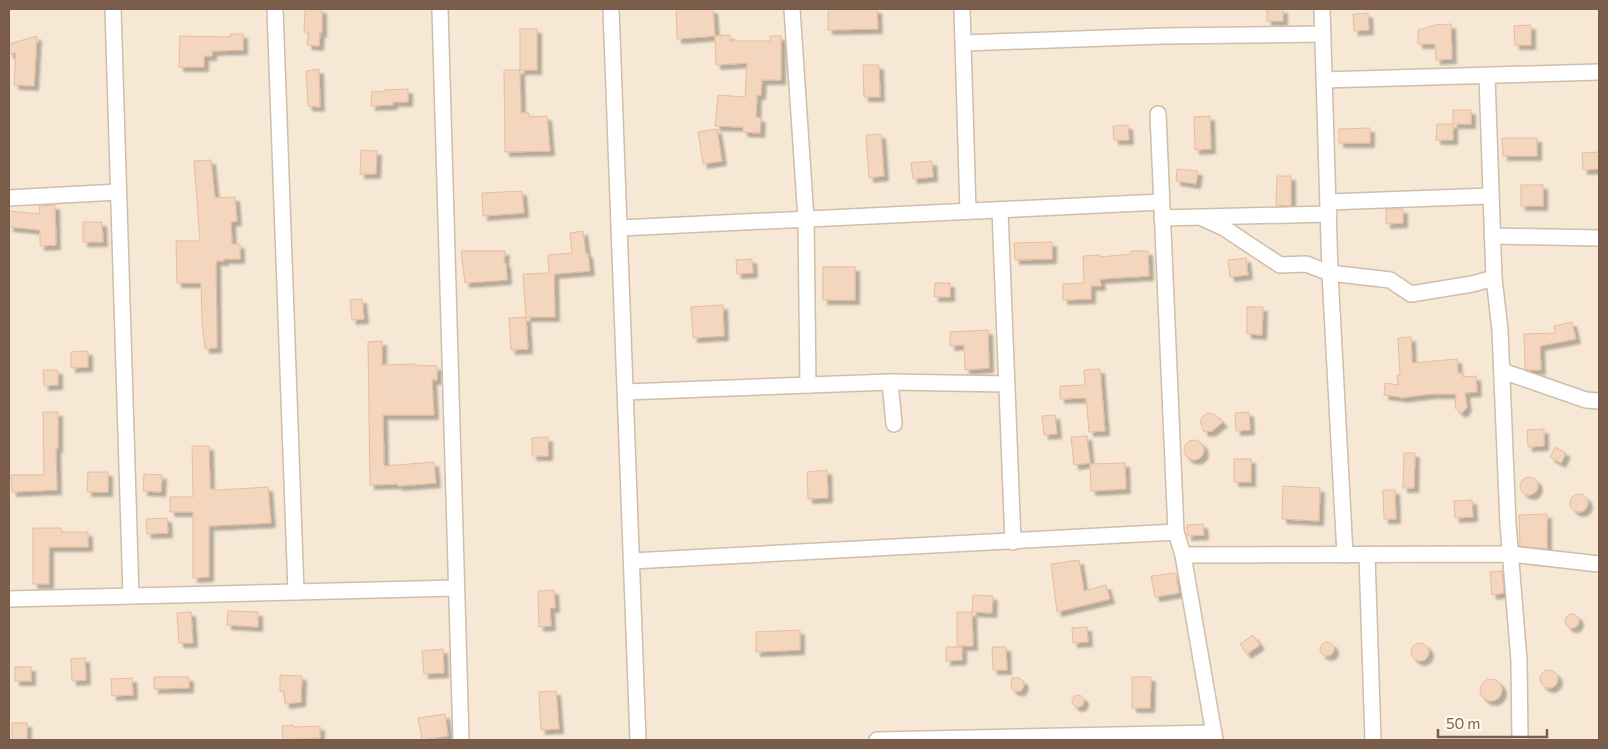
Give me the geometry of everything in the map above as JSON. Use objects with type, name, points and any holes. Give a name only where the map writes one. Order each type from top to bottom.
[{"type":"street","points":[[112,9],[132,596]]},
{"type":"street","points":[[275,9],[296,592]]},
{"type":"street","points":[[440,9],[461,740]]},
{"type":"street","points":[[612,9],[638,740]]},
{"type":"street","points":[[792,9],[806,219],[808,385]]},
{"type":"street","points":[[962,9],[968,211]]},
{"type":"street","points":[[1322,9],[1330,273],[1345,555]]},
{"type":"street","points":[[964,43],[1162,36],[1323,34]]},
{"type":"street","points":[[1324,80],[1599,72]]},
{"type":"street","points":[[1487,76],[1494,278],[1500,330],[1510,554],[1519,661],[1520,740]]},
{"type":"street","points":[[877,740],[1214,737],[1183,555],[1176,532],[1158,114]]},
{"type":"street","points":[[9,198],[118,192]]},
{"type":"street","points":[[1162,218],[1200,217],[1490,196]]},
{"type":"street","points":[[620,228],[1162,202]]},
{"type":"street","points":[[1000,210],[1013,542]]},
{"type":"street","points":[[1200,217],[1224,228],[1280,265],[1306,264],[1330,273],[1390,280],[1411,294],[1472,284],[1494,278]]},
{"type":"street","points":[[1492,236],[1599,238]]},
{"type":"street","points":[[1502,371],[1586,400],[1599,401]]},
{"type":"street","points":[[626,392],[890,382],[1007,384]]},
{"type":"street","points":[[890,382],[894,424]]},
{"type":"street","points":[[632,561],[1176,532]]},
{"type":"street","points":[[1183,555],[1510,554],[1599,564]]},
{"type":"street","points":[[1367,555],[1374,740]]},
{"type":"street","points":[[9,599],[456,588]]},
{"type":"shaded area","points":[[9,9],[1599,9],[1599,740],[9,740]]},
{"type":"building","points":[[305,9],[322,9],[322,33],[320,32],[319,46],[307,45],[309,32],[304,32]]},
{"type":"building","points":[[676,9],[713,9],[715,36],[677,39]]},
{"type":"building","points":[[828,9],[877,9],[878,29],[828,30]]},
{"type":"building","points":[[1267,9],[1283,9],[1283,21],[1267,21]]},
{"type":"building","points":[[1368,13],[1369,30],[1354,31],[1353,14]]},
{"type":"building","points":[[1451,24],[1452,59],[1436,60],[1435,44],[1418,44],[1418,30],[1435,25]]},
{"type":"building","points":[[1531,25],[1531,45],[1515,45],[1514,26]]},
{"type":"building","points":[[520,29],[537,29],[537,70],[520,70]]},
{"type":"building","points":[[230,34],[243,34],[243,50],[212,51],[212,56],[204,56],[204,67],[179,67],[180,36],[230,37]]},
{"type":"building","points":[[730,35],[730,41],[770,41],[770,36],[781,36],[781,80],[762,80],[761,95],[757,95],[756,117],[761,118],[760,133],[743,132],[743,127],[715,126],[718,95],[745,97],[747,63],[716,65],[715,36]]},
{"type":"building","points":[[37,36],[34,86],[14,85],[16,53],[9,54],[9,44]]},
{"type":"building","points":[[863,65],[879,65],[880,97],[864,97]]},
{"type":"building","points":[[319,69],[320,107],[308,106],[306,71]]},
{"type":"building","points":[[504,70],[520,70],[521,113],[529,113],[529,117],[547,116],[550,151],[505,152]]},
{"type":"building","points":[[408,89],[408,102],[393,102],[393,105],[371,106],[372,91],[384,92],[384,90]]},
{"type":"building","points":[[1453,110],[1471,110],[1471,124],[1453,124]]},
{"type":"building","points":[[1210,116],[1211,149],[1195,150],[1194,117]]},
{"type":"building","points":[[1437,124],[1453,124],[1453,140],[1436,140]]},
{"type":"building","points":[[1128,125],[1129,140],[1114,140],[1113,126]]},
{"type":"building","points":[[1370,128],[1370,143],[1339,143],[1339,129]]},
{"type":"building","points":[[717,129],[722,161],[703,164],[698,132]]},
{"type":"building","points":[[881,134],[884,176],[869,178],[866,135]]},
{"type":"building","points":[[1502,138],[1537,138],[1537,156],[1503,156]]},
{"type":"building","points":[[361,150],[377,151],[376,174],[360,174]]},
{"type":"building","points":[[1599,152],[1599,169],[1583,170],[1582,153]]},
{"type":"building","points":[[211,160],[215,198],[235,197],[237,221],[231,222],[232,244],[240,244],[240,259],[216,261],[217,348],[205,349],[201,283],[177,283],[176,241],[200,241],[194,161]]},
{"type":"building","points":[[932,161],[933,177],[913,179],[911,163]]},
{"type":"building","points":[[1177,169],[1198,171],[1196,184],[1176,181]]},
{"type":"building","points":[[1277,176],[1291,176],[1291,206],[1276,205]]},
{"type":"building","points":[[1521,185],[1543,185],[1543,206],[1521,206]]},
{"type":"building","points":[[522,191],[524,213],[483,216],[482,193]]},
{"type":"building","points":[[55,205],[56,245],[40,246],[40,230],[9,227],[9,211],[40,214],[39,206]]},
{"type":"building","points":[[1386,209],[1403,209],[1403,223],[1386,224]]},
{"type":"building","points":[[83,222],[102,222],[103,242],[83,242]]},
{"type":"building","points":[[583,231],[590,271],[554,274],[555,317],[526,317],[523,274],[549,273],[548,255],[572,253],[570,233]]},
{"type":"building","points":[[1052,242],[1052,259],[1015,260],[1014,243]]},
{"type":"building","points":[[461,251],[505,251],[504,263],[506,263],[507,280],[465,283]]},
{"type":"building","points":[[1131,251],[1148,251],[1149,276],[1100,279],[1101,286],[1091,286],[1091,299],[1063,300],[1063,284],[1084,283],[1083,256],[1100,255],[1100,257],[1131,254]]},
{"type":"building","points":[[1246,258],[1248,275],[1230,277],[1228,260]]},
{"type":"building","points":[[752,259],[753,273],[737,274],[736,260]]},
{"type":"building","points":[[823,267],[855,267],[855,300],[823,300]]},
{"type":"building","points":[[935,283],[950,283],[950,297],[934,297]]},
{"type":"building","points":[[362,299],[364,319],[352,320],[350,300]]},
{"type":"building","points":[[723,305],[724,336],[693,338],[691,307]]},
{"type":"building","points":[[1247,307],[1263,307],[1262,335],[1247,334]]},
{"type":"building","points":[[526,317],[528,349],[511,350],[509,318]]},
{"type":"building","points":[[1572,322],[1576,339],[1540,346],[1541,370],[1525,369],[1524,334],[1555,333],[1554,326]]},
{"type":"building","points":[[988,330],[989,368],[965,370],[964,345],[950,346],[950,332]]},
{"type":"building","points":[[1411,337],[1412,363],[1457,359],[1458,373],[1462,373],[1463,377],[1476,376],[1477,392],[1465,393],[1467,407],[1464,411],[1461,413],[1455,408],[1456,394],[1431,394],[1400,398],[1384,395],[1385,383],[1398,385],[1397,375],[1400,375],[1398,338]]},
{"type":"building","points":[[382,341],[382,365],[414,364],[437,366],[437,380],[432,380],[434,415],[383,415],[384,466],[434,462],[436,483],[398,486],[398,484],[370,485],[368,342]]},
{"type":"building","points":[[88,351],[88,367],[71,368],[71,352]]},
{"type":"building","points":[[1100,369],[1105,431],[1089,432],[1086,398],[1060,399],[1060,386],[1085,385],[1084,370]]},
{"type":"building","points":[[43,370],[58,370],[58,385],[44,386]]},
{"type":"building","points":[[43,412],[58,412],[58,448],[56,449],[57,490],[12,492],[11,475],[44,475]]},
{"type":"building","points":[[1249,412],[1250,430],[1236,431],[1235,413]]},
{"type":"building","points":[[1208,413],[1214,414],[1223,422],[1212,431],[1204,432],[1200,421]]},
{"type":"building","points":[[1055,415],[1057,434],[1044,435],[1042,416]]},
{"type":"building","points":[[1544,429],[1544,446],[1528,447],[1527,430]]},
{"type":"building","points":[[1087,436],[1090,463],[1074,465],[1071,437]]},
{"type":"building","points":[[548,437],[548,456],[532,456],[532,438]]},
{"type":"building","points":[[1194,440],[1201,443],[1204,450],[1201,457],[1194,460],[1187,457],[1184,450],[1187,443]]},
{"type":"building","points":[[192,446],[209,446],[210,489],[268,487],[271,523],[209,526],[209,577],[193,578],[193,512],[170,512],[170,497],[193,497]]},
{"type":"building","points":[[1555,447],[1566,453],[1561,463],[1550,457]]},
{"type":"building","points":[[1404,453],[1415,453],[1414,488],[1403,488]]},
{"type":"building","points":[[1234,459],[1251,459],[1251,482],[1234,482]]},
{"type":"building","points":[[1125,463],[1126,489],[1091,491],[1090,464]]},
{"type":"building","points":[[827,470],[828,498],[808,499],[807,472]]},
{"type":"building","points":[[88,472],[108,472],[108,492],[87,492]]},
{"type":"building","points":[[144,474],[162,475],[161,492],[143,491]]},
{"type":"building","points":[[1529,477],[1535,480],[1538,486],[1535,492],[1529,495],[1523,492],[1520,486],[1523,480]]},
{"type":"building","points":[[1283,486],[1320,488],[1319,521],[1282,519]]},
{"type":"building","points":[[1383,490],[1395,490],[1396,519],[1384,519]]},
{"type":"building","points":[[1579,494],[1585,497],[1588,503],[1585,509],[1579,512],[1573,509],[1570,503],[1573,497]]},
{"type":"building","points":[[1472,500],[1473,517],[1455,518],[1454,501]]},
{"type":"building","points":[[1547,514],[1547,549],[1520,546],[1519,515]]},
{"type":"building","points":[[167,518],[168,533],[147,534],[146,519]]},
{"type":"building","points":[[1203,524],[1204,535],[1187,536],[1187,525]]},
{"type":"building","points":[[33,528],[61,528],[61,532],[88,532],[88,547],[49,547],[49,584],[33,584]]},
{"type":"building","points":[[1079,560],[1084,591],[1106,585],[1110,599],[1057,612],[1051,564]]},
{"type":"building","points":[[1502,571],[1504,593],[1492,595],[1490,572]]},
{"type":"building","points":[[1176,573],[1179,593],[1155,597],[1151,576]]},
{"type":"building","points":[[554,590],[555,608],[550,608],[551,626],[539,627],[538,591]]},
{"type":"building","points":[[973,595],[993,596],[992,613],[972,612]]},
{"type":"building","points":[[228,611],[258,612],[258,627],[227,625]]},
{"type":"building","points":[[191,612],[193,643],[179,643],[177,613]]},
{"type":"building","points":[[957,612],[972,612],[973,646],[957,646]]},
{"type":"building","points":[[1572,614],[1577,616],[1579,621],[1577,626],[1572,628],[1567,626],[1565,621],[1567,616]]},
{"type":"building","points":[[1087,627],[1088,642],[1073,643],[1072,628]]},
{"type":"building","points":[[800,630],[800,650],[756,652],[756,632]]},
{"type":"building","points":[[1253,635],[1260,645],[1247,654],[1240,644]]},
{"type":"building","points":[[1327,642],[1332,644],[1334,649],[1332,654],[1327,656],[1322,654],[1320,649],[1322,644]]},
{"type":"building","points":[[1420,643],[1426,646],[1429,652],[1426,658],[1420,661],[1414,658],[1411,652],[1414,646]]},
{"type":"building","points":[[946,647],[962,647],[962,660],[946,661]]},
{"type":"building","points":[[992,647],[1006,647],[1007,670],[993,670]]},
{"type":"building","points":[[443,649],[444,673],[424,674],[422,651]]},
{"type":"building","points":[[85,658],[86,680],[72,681],[71,659]]},
{"type":"building","points":[[15,667],[31,667],[31,681],[15,681]]},
{"type":"building","points":[[1549,670],[1555,673],[1558,679],[1555,685],[1549,688],[1543,685],[1540,679],[1543,673]]},
{"type":"building","points":[[280,675],[302,676],[301,702],[285,704],[284,692],[280,691]]},
{"type":"building","points":[[154,677],[189,677],[189,688],[154,689]]},
{"type":"building","points":[[1132,677],[1151,677],[1150,708],[1132,708]]},
{"type":"building","points":[[132,678],[133,695],[112,696],[111,679]]},
{"type":"building","points":[[1012,678],[1019,678],[1023,681],[1024,685],[1021,691],[1014,691],[1011,688]]},
{"type":"building","points":[[1491,679],[1499,682],[1502,690],[1499,698],[1491,701],[1483,698],[1480,690],[1483,682]]},
{"type":"building","points":[[556,691],[559,729],[541,730],[539,692]]},
{"type":"building","points":[[1076,695],[1080,695],[1084,701],[1080,707],[1076,707],[1072,703],[1072,699]]},
{"type":"building","points":[[445,714],[448,736],[422,740],[418,718]]},
{"type":"building","points":[[12,723],[27,723],[27,740],[12,740]]},
{"type":"building","points":[[293,725],[294,727],[320,726],[320,738],[283,740],[282,726]]}]
